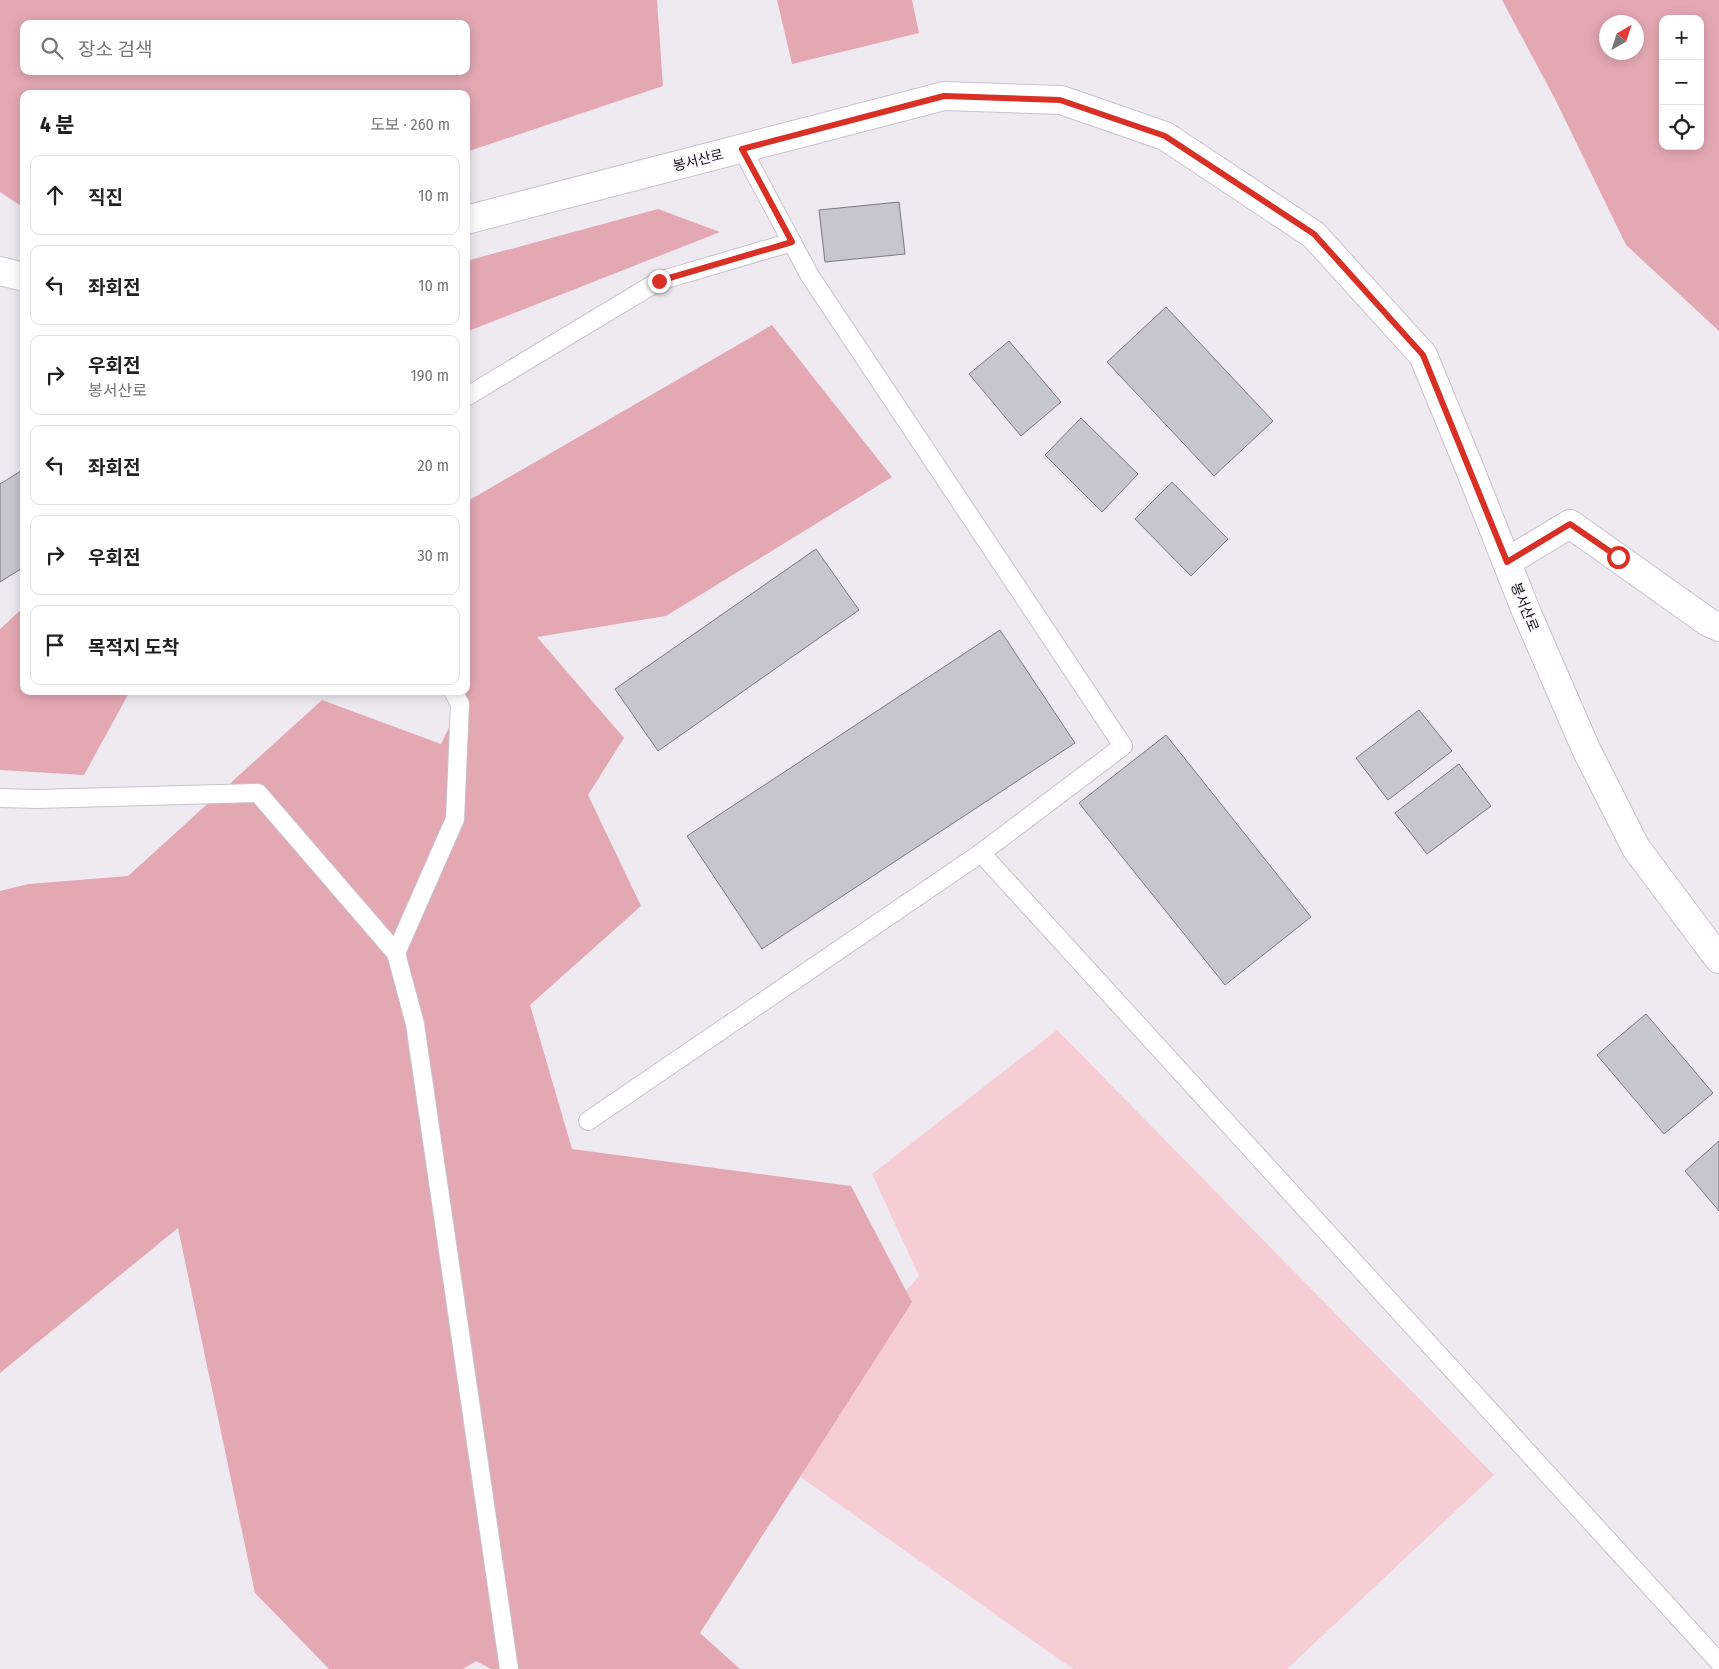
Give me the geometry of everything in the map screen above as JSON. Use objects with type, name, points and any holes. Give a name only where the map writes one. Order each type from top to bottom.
[{"type":"street","name":"봉서산로","points":[[470,219],[944,96],[1060,100],[1165,136],[1314,234],[1423,355],[1526,611],[1586,749],[1636,848],[1719,960]]},
{"type":"street","points":[[0,271],[20,276]]},
{"type":"street","points":[[1507,562],[1570,524],[1708,622],[1719,627]]},
{"type":"lane","points":[[588,1121],[981,852],[1123,746],[810,276],[742,149]]},
{"type":"lane","points":[[470,395],[659,281],[792,242]]},
{"type":"lane","points":[[396,954],[455,819],[460,704],[455,695]]},
{"type":"lane","points":[[0,798],[37,799],[258,793],[396,954],[415,1024],[508,1669]]},
{"type":"lane","points":[[981,852],[1719,1662]]},
{"type":"shaded area","points":[[0,0],[657,0],[663,86],[470,151],[470,90],[20,90],[20,205],[0,192]]},
{"type":"shaded area","points":[[777,0],[912,0],[919,33],[792,64]]},
{"type":"shaded area","points":[[1502,0],[1719,0],[1719,331],[1626,245],[1555,99]]},
{"type":"shaded area","points":[[658,209],[720,232],[470,330],[470,260]]},
{"type":"shaded area","points":[[772,325],[892,477],[666,616],[537,637],[624,738],[588,795],[641,906],[530,1005],[572,1149],[851,1186],[912,1302],[700,1633],[740,1669],[491,1669],[476,1661],[463,1669],[329,1669],[255,1593],[178,1228],[0,1373],[0,891],[28,884],[128,876],[322,700],[441,744],[465,695],[470,695],[470,500]]},
{"type":"shaded area","points":[[20,611],[20,695],[128,695],[84,775],[0,770],[0,629]]},
{"type":"shaded area","points":[[1057,1030],[1494,1475],[1287,1669],[1073,1669],[769,1455],[919,1276],[872,1174]]},
{"type":"building","points":[[899,202],[905,254],[825,262],[819,210]]},
{"type":"building","points":[[1166,307],[1273,421],[1214,476],[1107,362]]},
{"type":"building","points":[[1009,341],[1061,402],[1021,436],[969,374]]},
{"type":"building","points":[[1081,418],[1138,474],[1102,512],[1045,455]]},
{"type":"building","points":[[20,472],[20,570],[0,582],[0,484]]},
{"type":"building","points":[[1172,482],[1228,539],[1191,576],[1135,519]]},
{"type":"building","points":[[816,549],[859,610],[658,751],[615,689]]},
{"type":"building","points":[[1000,630],[1075,743],[762,949],[687,836]]},
{"type":"building","points":[[1419,710],[1452,751],[1388,800],[1356,758]]},
{"type":"building","points":[[1166,735],[1311,917],[1225,985],[1079,803]]},
{"type":"building","points":[[1459,764],[1491,806],[1427,854],[1395,813]]},
{"type":"building","points":[[1646,1014],[1713,1093],[1664,1134],[1597,1055]]},
{"type":"building","points":[[1719,1141],[1719,1211],[1685,1171]]},
{"type":"route","points":[[659,281],[792,242],[742,149],[944,96],[1060,100],[1165,136],[1314,234],[1423,355],[1507,562],[1570,524],[1618,557]]}]
